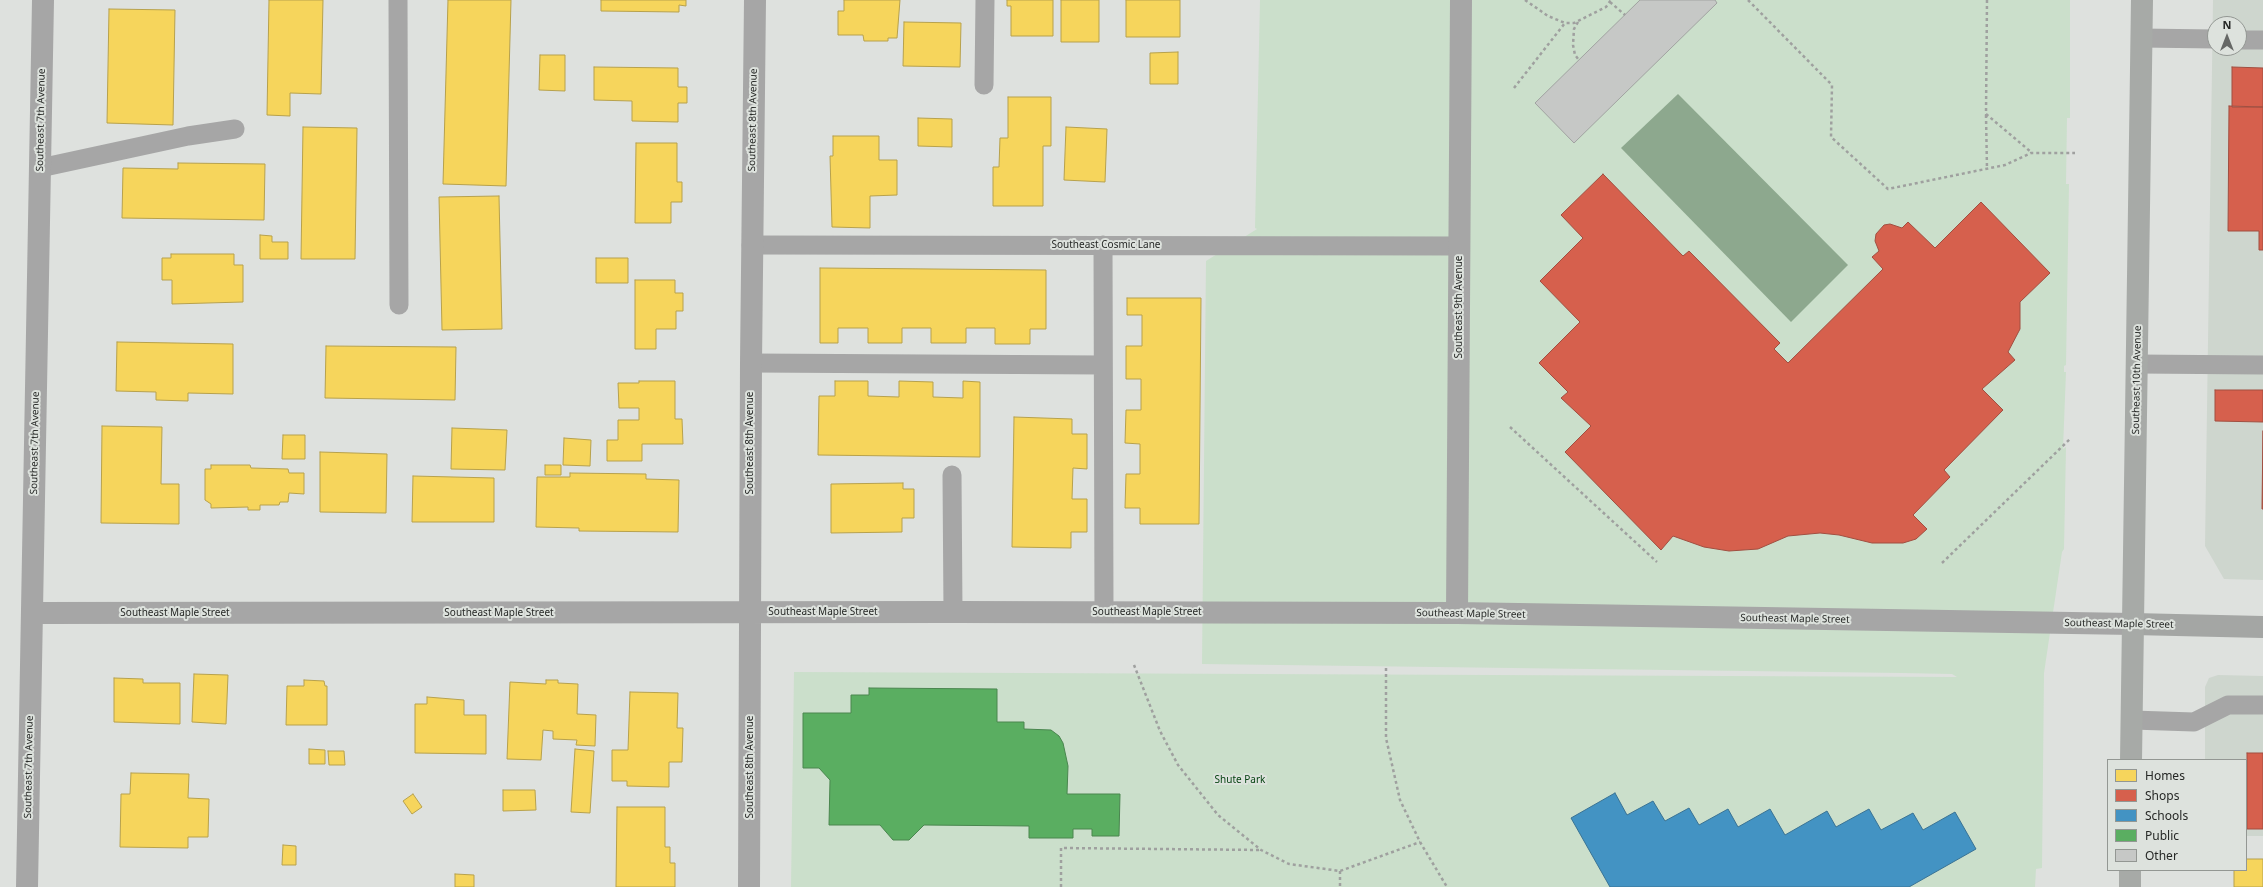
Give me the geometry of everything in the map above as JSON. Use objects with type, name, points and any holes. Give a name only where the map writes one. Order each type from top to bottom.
[{"type":"main road","name":"Southeast 10th Avenue","points":[[2132,759],[2142,0]]},
{"type":"main road","points":[[2130,871],[2130,887]]},
{"type":"street","name":"Southeast 7th Avenue","points":[[27,887],[43,0]]},
{"type":"street","name":"Southeast 8th Avenue","points":[[749,887],[751,362],[755,0]]},
{"type":"street","name":"Southeast 9th Avenue","points":[[1457,613],[1461,0]]},
{"type":"street","name":"Southeast Maple Street","points":[[32,613],[1457,613],[2263,627]]},
{"type":"lane","points":[[398,0],[399,305]]},
{"type":"lane","points":[[984,85],[985,0]]},
{"type":"lane","points":[[2141,38],[2207,40]]},
{"type":"lane","points":[[2247,40],[2263,40]]},
{"type":"lane","points":[[40,168],[188,136],[236,129]]},
{"type":"lane","name":"Southeast Cosmic Lane","points":[[752,245],[1460,246]]},
{"type":"lane","points":[[1103,245],[1104,612]]},
{"type":"lane","points":[[751,362],[1103,365]]},
{"type":"lane","points":[[2137,364],[2263,365]]},
{"type":"lane","points":[[952,475],[953,612]]},
{"type":"lane","points":[[2132,720],[2194,722],[2228,705],[2263,705]]},
{"type":"path","points":[[1526,0],[1548,16],[1565,23],[1578,21],[1606,7],[1611,1],[1625,15]]},
{"type":"path","points":[[1748,0],[1832,85],[1831,137],[1888,189],[2005,165],[2031,152],[2075,152]]},
{"type":"path","points":[[1987,0],[1987,169]]},
{"type":"path","points":[[1578,21],[1574,29],[1573,45],[1575,54],[1579,60]]},
{"type":"path","points":[[1514,88],[1565,23]]},
{"type":"path","points":[[1986,114],[2031,152]]},
{"type":"path","points":[[1510,427],[1657,562]]},
{"type":"path","points":[[1942,563],[2071,438]]},
{"type":"path","points":[[1134,665],[1160,731],[1178,765],[1218,815],[1261,850],[1289,864],[1340,871],[1420,842]]},
{"type":"path","points":[[1386,668],[1386,738],[1400,800],[1420,842],[1447,887]]},
{"type":"path","points":[[1061,887],[1061,848],[1261,850]]},
{"type":"path","points":[[1340,871],[1340,887]]},
{"type":"shaded area","points":[[2213,0],[2263,0],[2263,580],[2224,579],[2205,546],[2212,56],[2247,56],[2247,16],[2213,16]]},
{"type":"shaded area","points":[[1678,94],[1848,265],[1791,322],[1621,148]]},
{"type":"shaded area","points":[[2218,675],[2263,676],[2263,836],[2247,836],[2247,759],[2205,759],[2205,687],[2209,678]]},
{"type":"green space","name":"Shute Park","points":[[1260,0],[2070,0],[2070,118],[2067,118],[2066,184],[2069,184],[2066,365],[2064,366],[2064,372],[2066,372],[2063,449],[2066,447],[2064,549],[2062,552],[2044,673],[2042,868],[2036,869],[2035,887],[791,887],[794,672],[1957,677],[1952,674],[1902,673],[1202,664],[1206,261],[1257,229],[1255,228]]},
{"type":"building: Homes","points":[[269,0],[323,0],[321,94],[290,93],[290,116],[267,115]]},
{"type":"building: Homes","points":[[448,0],[511,0],[506,186],[443,184]]},
{"type":"building: Homes","points":[[601,0],[686,0],[686,6],[679,5],[679,12],[601,11]]},
{"type":"building: Homes","points":[[844,0],[900,0],[897,38],[888,38],[888,41],[864,41],[863,35],[838,35],[838,11],[844,11]]},
{"type":"building: Homes","points":[[1007,0],[1053,0],[1053,36],[1011,36],[1011,6],[1007,6]]},
{"type":"building: Homes","points":[[1061,0],[1099,0],[1099,42],[1061,42]]},
{"type":"building: Homes","points":[[1126,0],[1180,0],[1180,37],[1126,37]]},
{"type":"building: Homes","points":[[109,9],[175,10],[173,125],[107,123]]},
{"type":"building: Homes","points":[[904,22],[961,23],[960,67],[903,66]]},
{"type":"building: Homes","points":[[1178,52],[1178,84],[1150,84],[1150,53]]},
{"type":"building: Homes","points":[[540,55],[565,55],[565,91],[539,90]]},
{"type":"building: Homes","points":[[594,67],[678,68],[678,87],[687,87],[687,103],[678,103],[678,122],[632,121],[632,101],[594,100]]},
{"type":"building: Homes","points":[[1008,97],[1051,97],[1051,146],[1043,146],[1043,206],[993,206],[993,167],[999,167],[1000,138],[1008,138]]},
{"type":"building: Homes","points":[[918,118],[952,119],[952,147],[918,146]]},
{"type":"building: Homes","points":[[303,127],[357,128],[355,259],[301,259]]},
{"type":"building: Homes","points":[[1066,127],[1107,129],[1105,182],[1064,180]]},
{"type":"building: Homes","points":[[833,136],[879,136],[879,160],[897,160],[897,195],[870,196],[870,228],[832,227],[830,156],[833,156]]},
{"type":"building: Homes","points":[[636,143],[677,143],[677,182],[682,182],[682,202],[671,202],[671,223],[635,223]]},
{"type":"building: Homes","points":[[178,163],[265,164],[264,220],[122,218],[123,168],[178,169]]},
{"type":"building: Homes","points":[[499,196],[502,329],[442,330],[439,197]]},
{"type":"building: Homes","points":[[260,235],[272,236],[272,242],[288,242],[288,259],[260,259]]},
{"type":"building: Homes","points":[[171,254],[234,254],[234,265],[243,265],[243,302],[172,304],[172,280],[162,280],[162,258],[171,258]]},
{"type":"building: Homes","points":[[596,258],[628,258],[628,283],[596,283]]},
{"type":"building: Homes","points":[[820,268],[1046,270],[1046,329],[1030,329],[1030,344],[995,344],[995,328],[966,328],[966,343],[931,343],[931,328],[902,328],[902,343],[868,343],[868,328],[838,328],[838,343],[820,343]]},
{"type":"building: Homes","points":[[635,280],[675,280],[675,293],[683,293],[683,311],[676,311],[676,329],[656,329],[656,349],[635,349]]},
{"type":"building: Homes","points":[[1127,298],[1201,298],[1199,524],[1140,524],[1140,508],[1125,508],[1126,474],[1140,474],[1140,444],[1125,443],[1126,410],[1141,410],[1141,379],[1126,379],[1126,346],[1142,346],[1142,315],[1127,315]]},
{"type":"building: Homes","points":[[117,342],[233,344],[233,394],[188,393],[188,401],[156,400],[156,392],[116,391]]},
{"type":"building: Homes","points":[[326,346],[456,347],[455,400],[325,398]]},
{"type":"building: Homes","points":[[639,381],[675,381],[675,419],[682,419],[683,444],[642,444],[642,461],[607,461],[607,440],[618,440],[618,420],[639,420],[639,408],[619,408],[618,383],[639,383]]},
{"type":"building: Homes","points":[[835,381],[868,381],[868,396],[899,397],[899,381],[933,382],[933,397],[963,398],[963,381],[980,382],[980,457],[818,455],[819,396],[835,396]]},
{"type":"building: Homes","points":[[1014,417],[1072,419],[1072,434],[1087,434],[1087,469],[1073,468],[1072,499],[1087,499],[1087,532],[1071,532],[1071,548],[1012,547]]},
{"type":"building: Homes","points":[[102,426],[162,427],[161,484],[179,484],[179,524],[101,523]]},
{"type":"building: Homes","points":[[452,428],[507,430],[505,470],[451,469]]},
{"type":"building: Homes","points":[[283,435],[305,435],[305,459],[282,459]]},
{"type":"building: Homes","points":[[564,438],[591,440],[590,466],[563,465]]},
{"type":"building: Homes","points":[[320,452],[387,454],[386,513],[320,512]]},
{"type":"building: Homes","points":[[211,465],[250,465],[251,468],[288,469],[289,473],[304,473],[304,494],[289,493],[288,502],[280,502],[279,505],[260,505],[260,510],[248,510],[248,507],[211,508],[211,504],[205,500],[205,469],[211,469]]},
{"type":"building: Homes","points":[[545,465],[561,465],[561,475],[545,475]]},
{"type":"building: Homes","points":[[570,473],[646,474],[646,479],[679,480],[678,532],[579,531],[579,528],[536,527],[537,477],[570,477]]},
{"type":"building: Homes","points":[[413,476],[494,478],[494,522],[412,522]]},
{"type":"building: Homes","points":[[903,483],[903,489],[914,489],[914,518],[902,518],[902,532],[831,533],[831,484]]},
{"type":"building: Homes","points":[[194,674],[228,675],[226,724],[192,722]]},
{"type":"building: Homes","points":[[114,678],[143,679],[143,683],[180,683],[180,724],[114,722]]},
{"type":"building: Homes","points":[[304,680],[324,681],[325,686],[327,686],[327,725],[286,725],[287,686],[304,686]]},
{"type":"building: Homes","points":[[546,680],[558,680],[558,683],[578,684],[577,714],[596,715],[595,746],[576,745],[577,740],[553,739],[553,731],[543,730],[541,760],[507,759],[510,682],[546,684]]},
{"type":"building: Homes","points":[[630,692],[678,693],[677,728],[683,728],[682,762],[669,762],[669,787],[627,786],[627,781],[612,781],[612,750],[628,750]]},
{"type":"building: Homes","points":[[427,697],[464,700],[464,715],[486,715],[486,754],[415,753],[415,704],[427,704]]},
{"type":"building: Homes","points":[[309,749],[325,750],[325,764],[309,764]]},
{"type":"building: Homes","points":[[575,749],[594,751],[590,813],[571,812]]},
{"type":"building: Homes","points":[[328,751],[344,751],[345,765],[329,765]]},
{"type":"building: Homes","points":[[131,773],[189,774],[188,798],[209,799],[208,837],[188,837],[188,848],[120,847],[121,794],[130,794]]},
{"type":"building: Homes","points":[[503,790],[535,790],[536,810],[503,811]]},
{"type":"building: Homes","points":[[413,794],[422,807],[412,814],[403,801]]},
{"type":"building: Homes","points":[[617,807],[665,807],[665,847],[670,847],[670,863],[675,863],[675,887],[616,887]]},
{"type":"building: Homes","points":[[283,845],[296,846],[296,865],[282,865]]},
{"type":"building: Homes","points":[[2247,859],[2263,859],[2263,887],[2234,887],[2234,871],[2247,871]]},
{"type":"building: Homes","points":[[455,874],[474,875],[474,887],[455,887]]},
{"type":"building: Shops","points":[[2232,67],[2263,68],[2263,107],[2232,107]]},
{"type":"building: Shops","points":[[2229,106],[2263,107],[2263,250],[2259,250],[2259,231],[2228,231]]},
{"type":"building: Shops","points":[[1603,174],[1683,256],[1689,251],[1780,343],[1774,349],[1788,363],[1883,269],[1872,257],[1879,251],[1875,241],[1876,234],[1884,225],[1890,224],[1902,228],[1908,222],[1935,248],[1981,202],[2050,273],[2020,302],[2020,329],[2008,352],[2015,360],[1982,389],[2003,410],[1944,470],[1950,477],[1913,515],[1927,529],[1916,539],[1903,543],[1872,543],[1839,535],[1820,533],[1788,536],[1758,549],[1729,551],[1704,547],[1673,536],[1661,550],[1565,452],[1591,426],[1561,398],[1568,392],[1539,363],[1580,322],[1540,281],[1583,238],[1561,215]]},
{"type":"building: Shops","points":[[2215,390],[2263,390],[2263,422],[2215,421]]},
{"type":"building: Shops","points":[[2263,431],[2263,509],[2262,509]]},
{"type":"building: Shops","points":[[2247,753],[2263,753],[2263,829],[2247,829]]},
{"type":"building: Schools","points":[[1615,793],[1627,815],[1653,801],[1665,821],[1689,808],[1699,825],[1728,809],[1738,827],[1770,809],[1785,835],[1827,811],[1836,827],[1869,809],[1881,830],[1913,813],[1923,830],[1955,812],[1976,849],[1909,887],[1610,887],[1571,818]]},
{"type":"building: Public","points":[[869,688],[997,689],[997,722],[1024,722],[1024,729],[1051,730],[1059,736],[1063,743],[1068,766],[1067,794],[1120,794],[1119,836],[1092,836],[1092,829],[1073,829],[1073,838],[1029,838],[1029,826],[924,825],[909,840],[893,840],[880,825],[829,825],[830,780],[819,768],[803,768],[803,713],[851,713],[851,695],[869,695]]},
{"type":"building: Other","points":[[1640,0],[1715,0],[1717,3],[1574,143],[1535,103]]}]
